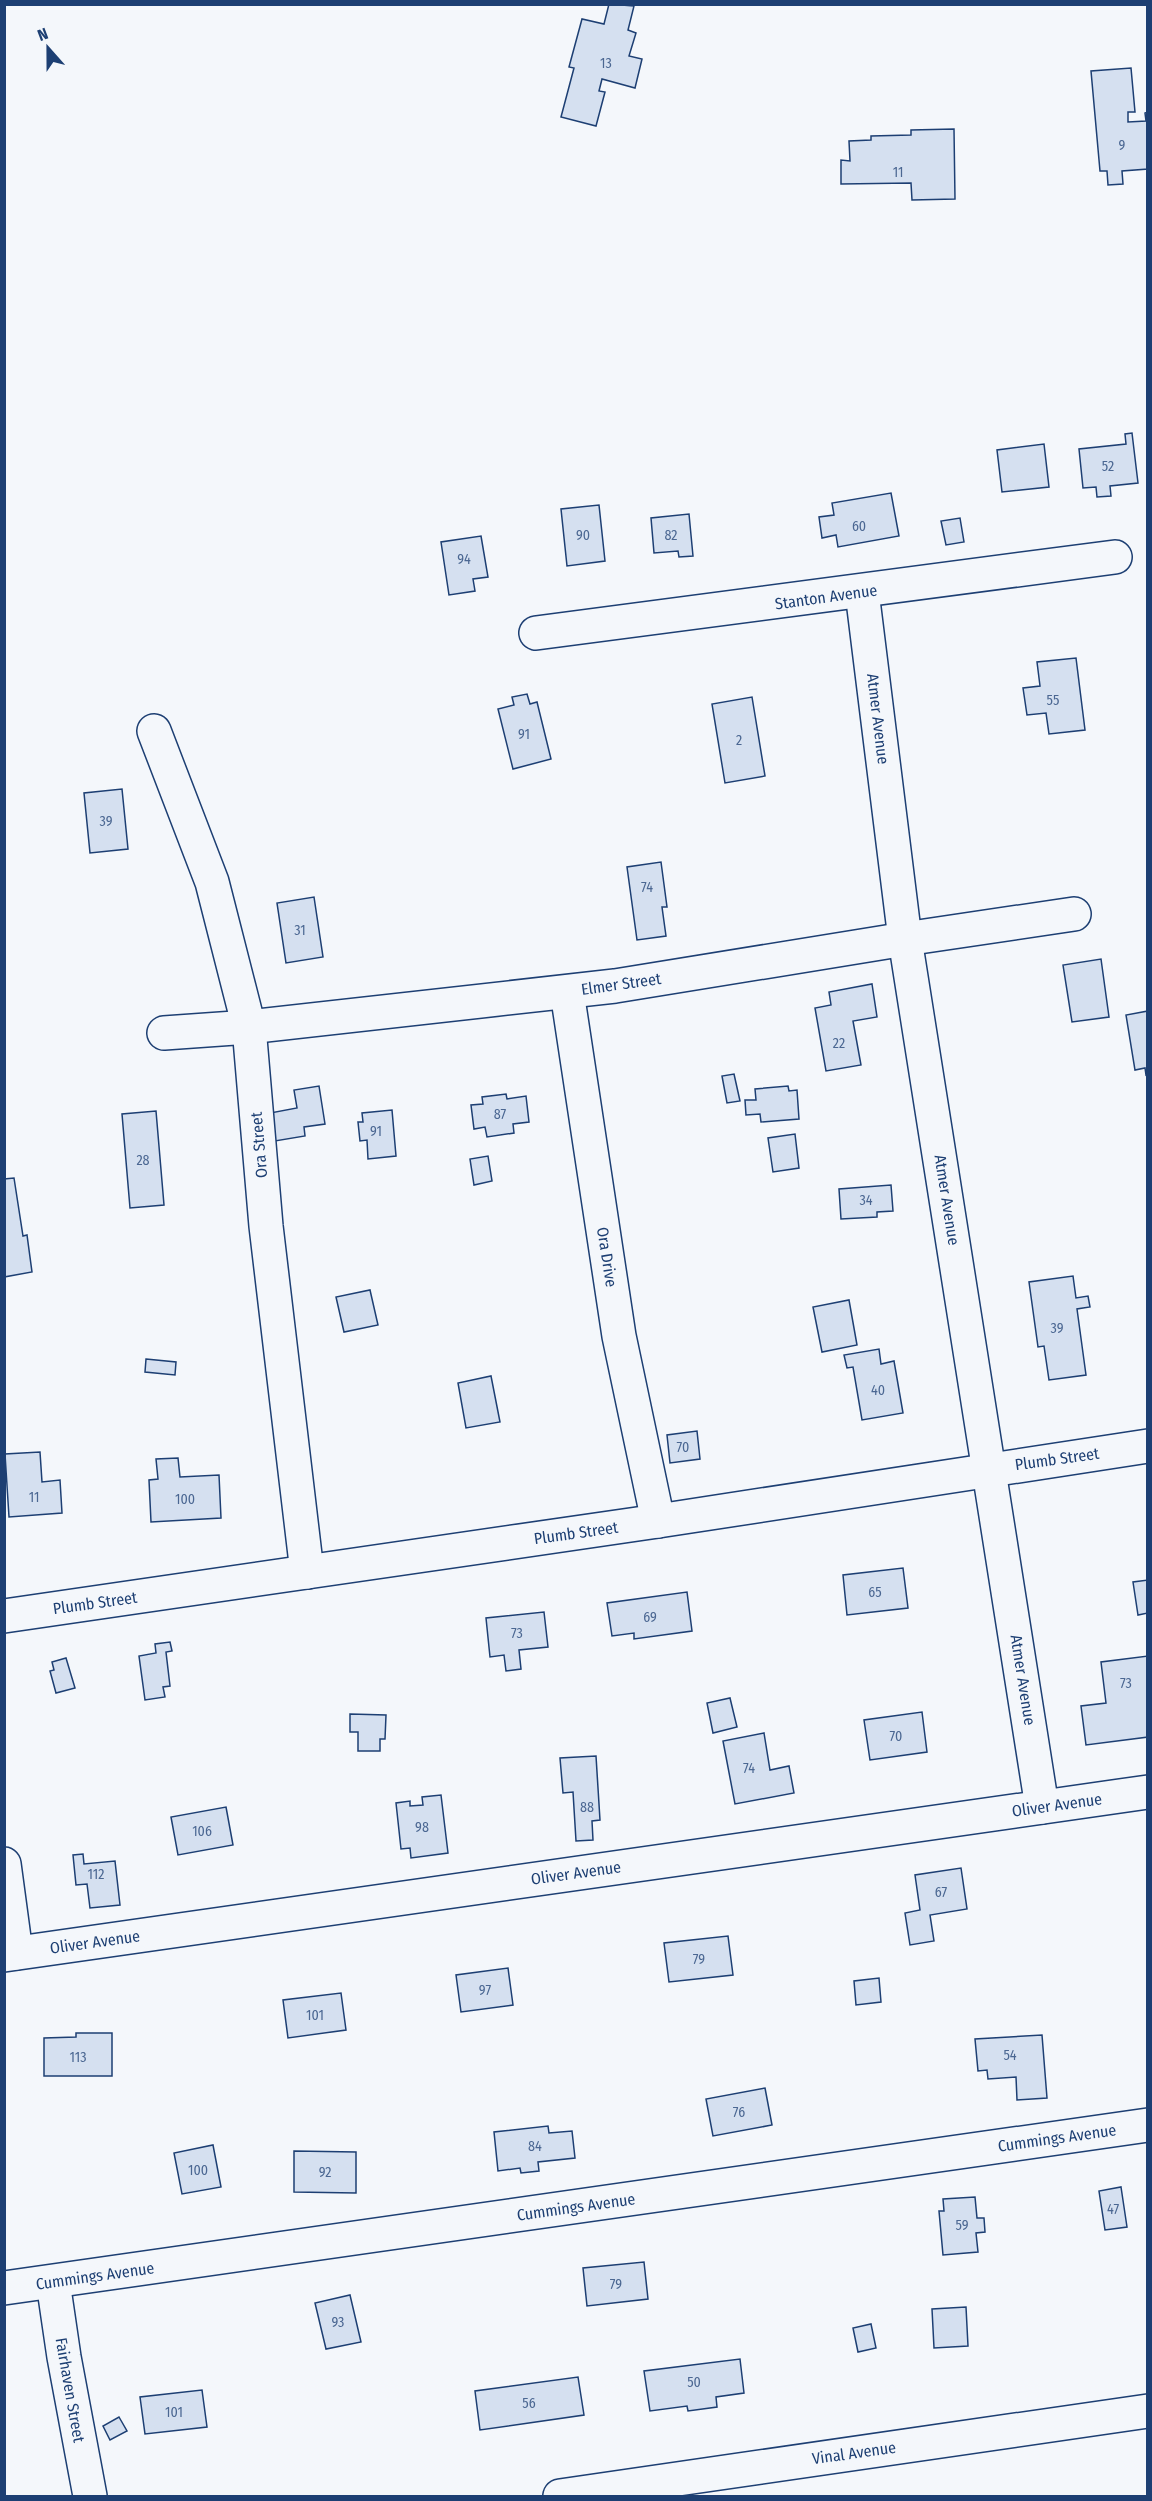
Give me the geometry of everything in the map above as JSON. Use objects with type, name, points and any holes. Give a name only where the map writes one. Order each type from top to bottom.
[{"type":"street","name":"Stanton Avenue","points":[[537,633],[1115,557]]},
{"type":"street","name":"Atmer Avenue","points":[[862,592],[905,939],[1042,1807]]},
{"type":"street","name":"Ora Street","points":[[154,731],[212,882],[249,1027],[266,1226],[307,1572]]},
{"type":"street","name":"Elmer Street","points":[[165,1033],[249,1027],[567,992],[1074,914]]},
{"type":"street","name":"Ora Drive","points":[[567,992],[619,1336],[658,1521]]},
{"type":"street","name":"Plumb Street","points":[[4,1616],[658,1521],[990,1468],[1148,1446]]},
{"type":"street","name":"Oliver Avenue","points":[[10,1954],[1148,1792]]},
{"type":"street","points":[[4,1864],[10,1954]]},
{"type":"street","name":"Cummings Avenue","points":[[4,2288],[1148,2125]]},
{"type":"street","name":"Fairhaven Street","points":[[52,2282],[90,2496]]},
{"type":"street","name":"Vinal Avenue","points":[[560,2496],[1148,2411]]},
{"type":"building","points":[[609,4],[634,6],[628,30],[636,33],[629,56],[642,59],[635,88],[602,79],[599,91],[605,92],[596,126],[561,117],[574,68],[569,67],[582,19],[604,24]]},
{"type":"building","points":[[1131,68],[1135,112],[1128,112],[1128,122],[1146,121],[1145,113],[1148,112],[1148,169],[1122,171],[1123,184],[1108,185],[1107,171],[1100,171],[1091,71]]},
{"type":"building","points":[[954,129],[955,199],[912,200],[911,183],[841,184],[841,160],[850,161],[849,141],[871,140],[871,136],[911,135],[911,130]]},
{"type":"building","points":[[1132,433],[1138,483],[1110,486],[1111,496],[1097,497],[1096,487],[1083,488],[1079,449],[1126,444],[1125,434]]},
{"type":"building","points":[[1044,444],[1049,487],[1002,492],[997,450]]},
{"type":"building","points":[[891,493],[899,536],[838,547],[836,535],[822,538],[819,517],[834,515],[832,503]]},
{"type":"building","points":[[599,505],[605,561],[567,566],[561,509]]},
{"type":"building","points":[[689,514],[693,556],[679,557],[678,551],[654,553],[651,518]]},
{"type":"building","points":[[960,518],[964,542],[946,545],[941,521]]},
{"type":"building","points":[[481,536],[488,577],[473,579],[475,591],[449,595],[441,542]]},
{"type":"building","points":[[1076,658],[1085,730],[1049,734],[1046,713],[1027,715],[1023,688],[1040,686],[1037,662]]},
{"type":"building","points":[[527,694],[530,704],[537,702],[551,759],[513,769],[498,709],[514,705],[512,697]]},
{"type":"building","points":[[752,697],[765,776],[725,783],[712,704]]},
{"type":"building","points":[[122,789],[128,849],[90,853],[84,793]]},
{"type":"building","points":[[661,862],[667,907],[662,907],[666,936],[637,940],[627,867]]},
{"type":"building","points":[[314,897],[323,957],[286,963],[277,903]]},
{"type":"building","points":[[1101,959],[1109,1017],[1072,1022],[1063,965]]},
{"type":"building","points":[[872,984],[877,1017],[853,1021],[861,1065],[826,1071],[815,1008],[831,1005],[829,992]]},
{"type":"building","points":[[1148,1011],[1148,1074],[1146,1075],[1145,1068],[1135,1070],[1126,1015]]},
{"type":"building","points":[[734,1074],[740,1101],[727,1103],[722,1076]]},
{"type":"building","points":[[319,1086],[325,1124],[304,1127],[305,1136],[275,1141],[270,1113],[297,1108],[294,1090]]},
{"type":"building","points":[[788,1086],[789,1091],[797,1090],[799,1119],[761,1122],[760,1114],[746,1115],[745,1100],[756,1100],[755,1089]]},
{"type":"building","points":[[506,1094],[507,1099],[526,1096],[529,1122],[513,1124],[514,1133],[487,1137],[485,1127],[474,1129],[471,1105],[483,1104],[482,1097]]},
{"type":"building","points":[[392,1110],[396,1156],[368,1159],[367,1140],[360,1141],[358,1122],[363,1122],[362,1113]]},
{"type":"building","points":[[156,1111],[164,1205],[130,1208],[122,1114]]},
{"type":"building","points":[[795,1134],[799,1168],[773,1172],[768,1138]]},
{"type":"building","points":[[488,1156],[492,1181],[474,1185],[470,1159]]},
{"type":"building","points":[[14,1178],[23,1236],[27,1235],[32,1272],[4,1277],[4,1179]]},
{"type":"building","points":[[891,1185],[893,1211],[877,1212],[877,1217],[841,1219],[839,1189]]},
{"type":"building","points":[[1073,1276],[1076,1298],[1088,1296],[1090,1307],[1077,1309],[1086,1375],[1049,1380],[1044,1346],[1038,1347],[1029,1282]]},
{"type":"building","points":[[370,1290],[378,1325],[344,1332],[336,1297]]},
{"type":"building","points":[[849,1300],[857,1345],[822,1352],[813,1307]]},
{"type":"building","points":[[879,1349],[881,1364],[894,1361],[903,1413],[862,1420],[853,1367],[847,1368],[844,1355]]},
{"type":"building","points":[[146,1359],[176,1362],[175,1375],[145,1372]]},
{"type":"building","points":[[491,1376],[500,1422],[466,1428],[458,1383]]},
{"type":"building","points":[[697,1431],[700,1459],[670,1463],[667,1435]]},
{"type":"building","points":[[40,1452],[42,1482],[60,1480],[62,1513],[9,1517],[5,1454]]},
{"type":"building","points":[[178,1458],[180,1477],[219,1475],[221,1518],[151,1522],[149,1480],[158,1479],[156,1459]]},
{"type":"building","points":[[903,1568],[908,1608],[847,1615],[843,1575]]},
{"type":"building","points":[[1148,1580],[1148,1613],[1138,1615],[1133,1582]]},
{"type":"building","points":[[687,1592],[692,1631],[634,1639],[634,1633],[612,1636],[607,1603]]},
{"type":"building","points":[[544,1612],[548,1647],[519,1650],[521,1669],[506,1671],[504,1655],[490,1657],[486,1618]]},
{"type":"building","points":[[170,1642],[172,1651],[166,1652],[170,1686],[163,1687],[165,1697],[145,1700],[139,1656],[156,1653],[155,1644]]},
{"type":"building","points":[[1148,1656],[1148,1737],[1086,1745],[1081,1706],[1106,1703],[1101,1662]]},
{"type":"building","points":[[66,1658],[75,1688],[56,1693],[50,1671],[54,1670],[52,1662]]},
{"type":"building","points":[[730,1698],[737,1727],[713,1733],[707,1703]]},
{"type":"building","points":[[922,1712],[927,1752],[870,1760],[864,1720]]},
{"type":"building","points":[[350,1714],[386,1715],[385,1739],[380,1739],[380,1751],[358,1751],[358,1732],[350,1732]]},
{"type":"building","points":[[764,1733],[770,1770],[789,1766],[794,1793],[735,1804],[723,1741]]},
{"type":"building","points":[[596,1756],[600,1820],[592,1821],[593,1840],[576,1841],[573,1792],[563,1793],[560,1758]]},
{"type":"building","points":[[441,1795],[448,1853],[411,1858],[410,1848],[401,1849],[396,1803],[410,1801],[410,1806],[423,1805],[422,1797]]},
{"type":"building","points":[[226,1807],[233,1845],[178,1855],[171,1817]]},
{"type":"building","points":[[83,1854],[84,1864],[115,1861],[120,1905],[90,1908],[87,1884],[76,1885],[73,1855]]},
{"type":"building","points":[[961,1868],[967,1909],[930,1915],[934,1941],[910,1945],[905,1913],[920,1910],[915,1875]]},
{"type":"building","points":[[728,1936],[733,1975],[669,1982],[664,1943]]},
{"type":"building","points":[[508,1968],[513,2005],[461,2012],[456,1975]]},
{"type":"building","points":[[879,1978],[881,2002],[856,2005],[854,1981]]},
{"type":"building","points":[[341,1993],[346,2030],[288,2038],[283,2000]]},
{"type":"building","points":[[76,2033],[112,2033],[112,2076],[44,2076],[44,2038],[76,2037]]},
{"type":"building","points":[[1042,2035],[1047,2098],[1017,2100],[1016,2077],[988,2079],[987,2070],[978,2071],[975,2039]]},
{"type":"building","points":[[765,2088],[772,2125],[713,2136],[706,2099]]},
{"type":"building","points":[[548,2126],[549,2133],[572,2131],[575,2158],[538,2162],[539,2171],[521,2173],[520,2168],[498,2171],[494,2132]]},
{"type":"building","points":[[213,2145],[221,2187],[182,2194],[174,2153]]},
{"type":"building","points":[[294,2151],[356,2152],[356,2193],[294,2192]]},
{"type":"building","points":[[1121,2187],[1127,2227],[1105,2230],[1099,2191]]},
{"type":"building","points":[[975,2197],[977,2218],[984,2218],[985,2232],[976,2233],[978,2252],[943,2255],[939,2211],[944,2211],[943,2199]]},
{"type":"building","points":[[644,2262],[648,2299],[587,2306],[583,2268]]},
{"type":"building","points":[[350,2295],[361,2342],[326,2349],[315,2303]]},
{"type":"building","points":[[966,2307],[968,2346],[934,2348],[932,2309]]},
{"type":"building","points":[[871,2324],[876,2348],[858,2352],[853,2328]]},
{"type":"building","points":[[740,2359],[744,2393],[716,2397],[717,2407],[688,2411],[687,2406],[650,2411],[644,2371]]},
{"type":"building","points":[[578,2377],[584,2415],[480,2430],[475,2391]]},
{"type":"building","points":[[202,2390],[207,2427],[145,2434],[140,2397]]},
{"type":"building","points":[[119,2417],[127,2431],[110,2440],[103,2426]]}]
